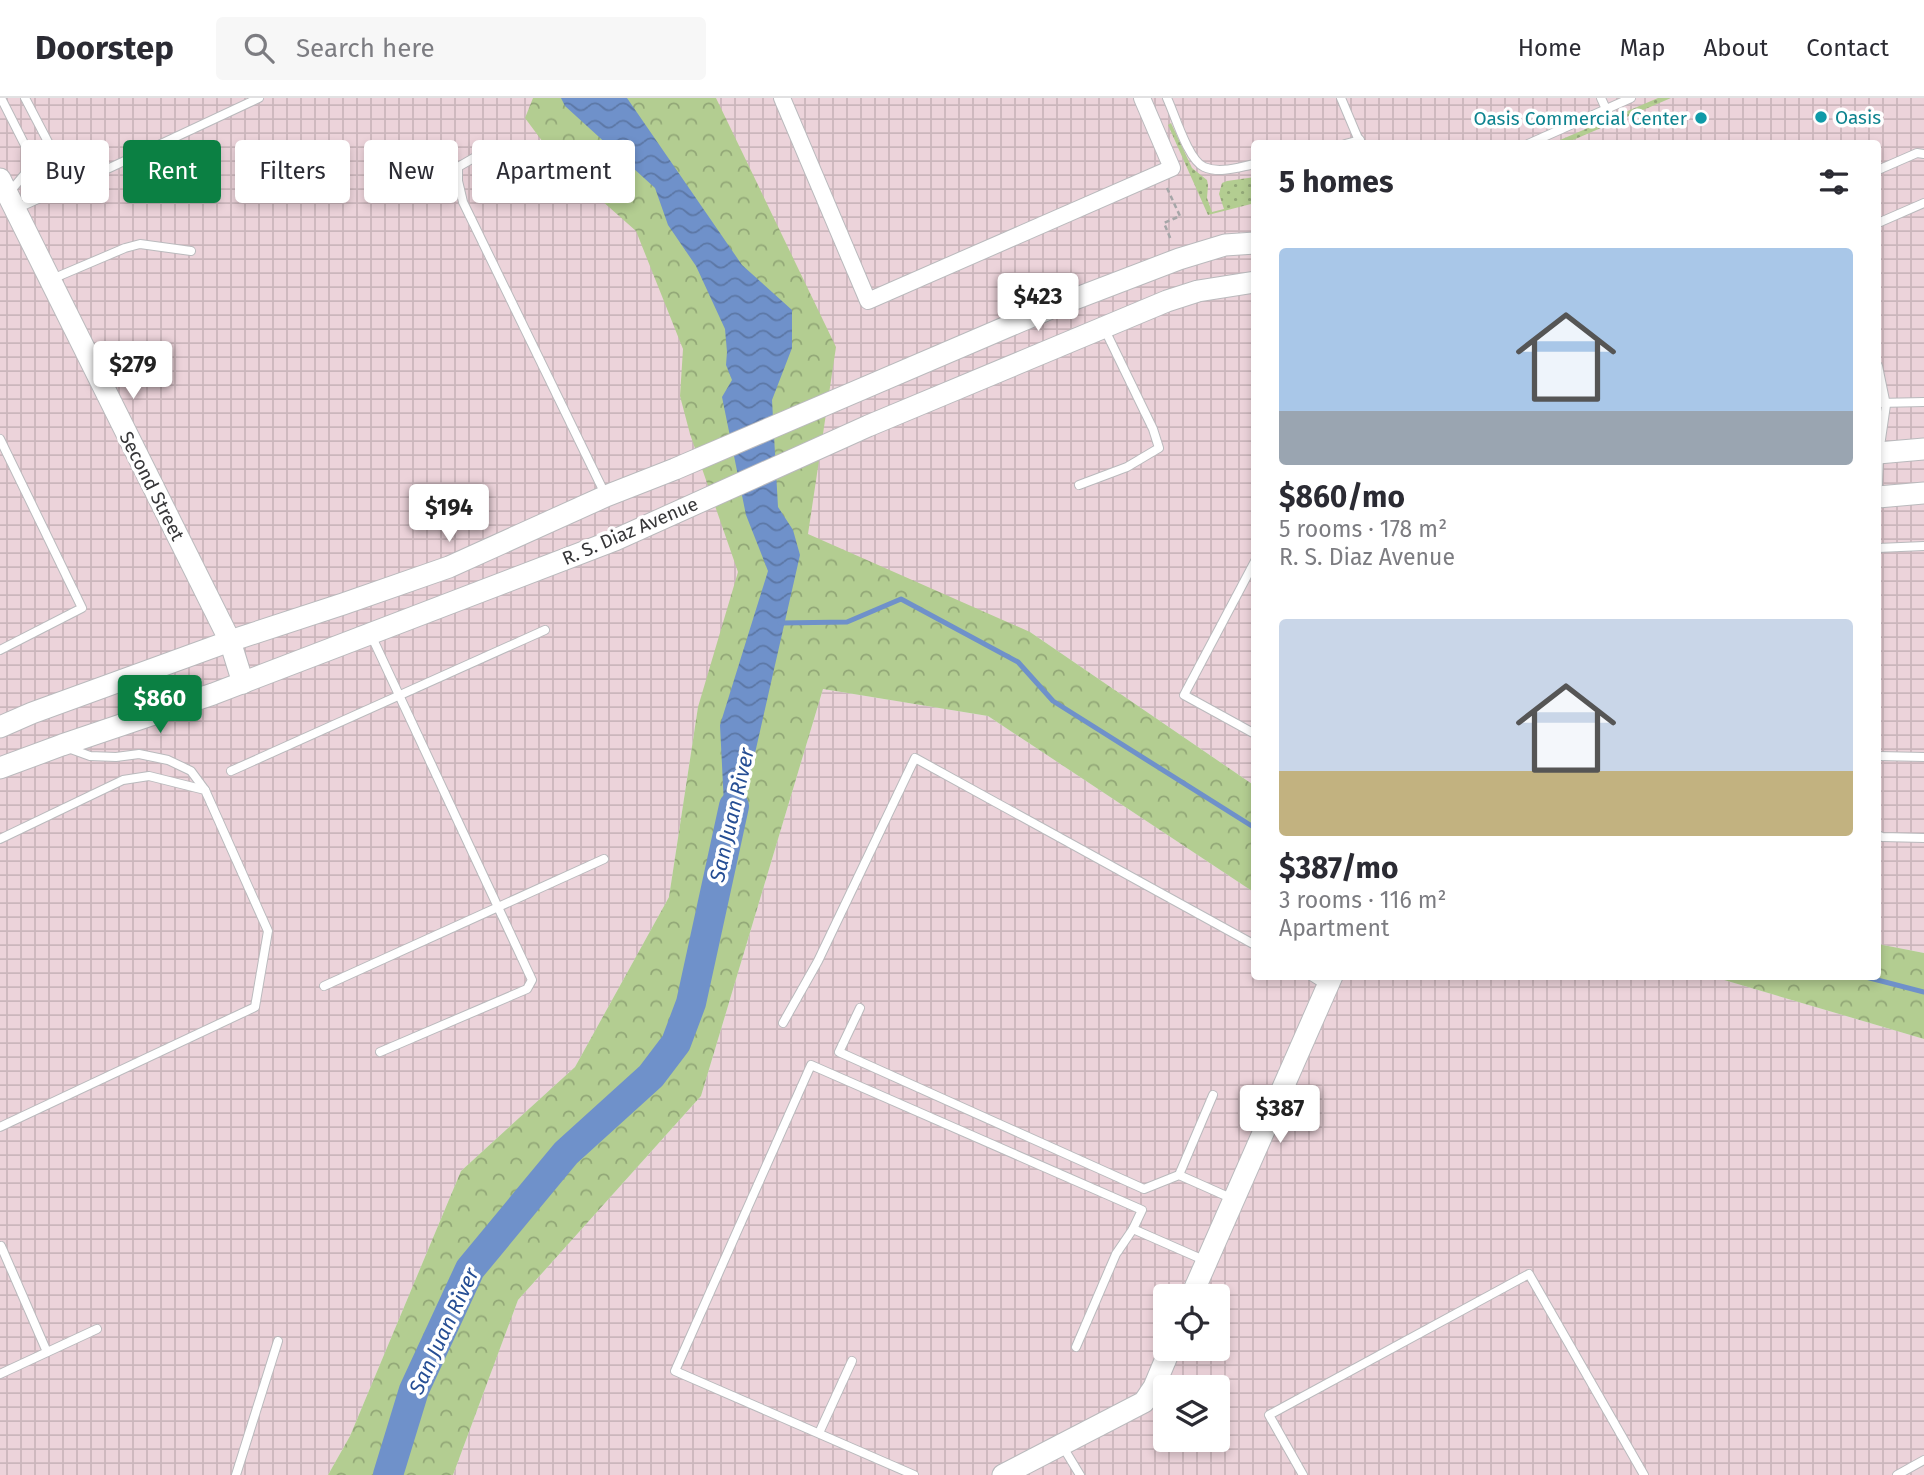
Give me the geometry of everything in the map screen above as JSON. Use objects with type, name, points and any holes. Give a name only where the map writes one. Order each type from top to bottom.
[{"type":"street","points":[[782,98],[868,301],[1172,168],[1142,98]]},
{"type":"street","name":"Second Street","points":[[8,194],[230,641],[243,683]]},
{"type":"street","name":"R. S. Diaz Avenue","points":[[0,727],[230,641],[449,567],[606,496],[676,469],[1051,307],[1179,259],[1225,245],[1251,243]]},
{"type":"street","name":"R. S. Diaz Avenue","points":[[0,768],[243,683],[615,540],[868,426],[1198,290],[1251,283]]},
{"type":"street","points":[[1051,307],[1064,343]]},
{"type":"street","points":[[1881,453],[1924,449]]},
{"type":"street","points":[[1881,497],[1924,493]]},
{"type":"street","points":[[1196,1284],[1323,980]]},
{"type":"street","points":[[1003,1475],[1144,1402],[1165,1361]]},
{"type":"lane","points":[[1,98],[34,163],[8,194]]},
{"type":"lane","points":[[25,98],[47,140]]},
{"type":"lane","points":[[109,168],[259,98]]},
{"type":"lane","points":[[1167,98],[1190,150],[1202,166],[1227,169],[1251,165]]},
{"type":"lane","points":[[1340,98],[1360,140]]},
{"type":"lane","points":[[1601,98],[1606,109]]},
{"type":"lane","points":[[1537,140],[1631,98]]},
{"type":"lane","points":[[1881,169],[1917,153],[1924,154]]},
{"type":"lane","points":[[472,159],[458,167],[463,202],[606,496]]},
{"type":"lane","points":[[1881,222],[1924,203]]},
{"type":"lane","points":[[50,280],[140,244],[191,251]]},
{"type":"lane","points":[[1079,485],[1127,467],[1159,448],[1153,429],[1104,327]]},
{"type":"lane","points":[[1882,404],[1924,402]]},
{"type":"lane","points":[[0,439],[82,608],[0,650]]},
{"type":"lane","points":[[1881,548],[1924,546]]},
{"type":"lane","points":[[1251,569],[1184,695],[1251,732]]},
{"type":"lane","points":[[231,771],[545,630]]},
{"type":"lane","points":[[371,635],[532,980],[527,989],[380,1052]]},
{"type":"lane","points":[[0,1127],[255,1007],[268,931],[205,790],[191,771],[168,760],[139,754],[90,756],[62,745]]},
{"type":"lane","points":[[1881,755],[1924,757]]},
{"type":"lane","points":[[783,1023],[818,961],[915,758],[1251,944]]},
{"type":"lane","points":[[0,839],[123,779],[149,776],[205,790]]},
{"type":"lane","points":[[1881,836],[1924,838]]},
{"type":"lane","points":[[324,986],[604,859]]},
{"type":"lane","points":[[860,1008],[839,1052],[1144,1189],[1179,1175],[1213,1095]]},
{"type":"lane","points":[[914,1475],[676,1371],[811,1065],[1142,1210],[1116,1254],[1076,1347]]},
{"type":"lane","points":[[1179,1175],[1234,1199]]},
{"type":"lane","points":[[1133,1229],[1206,1261]]},
{"type":"lane","points":[[1,1246],[47,1352]]},
{"type":"lane","points":[[1303,1475],[1269,1415],[1528,1273],[1644,1475]]},
{"type":"lane","points":[[0,1374],[97,1329]]},
{"type":"lane","points":[[236,1475],[278,1341]]},
{"type":"lane","points":[[819,1433],[852,1361]]},
{"type":"lane","points":[[1061,1444],[1080,1475]]},
{"type":"lane","points":[[1897,1475],[1924,1460]]},
{"type":"path","points":[[1157,190],[1166,186],[1180,216],[1164,223],[1179,259]]},
{"type":"shaded area","points":[[0,98],[1924,98],[1924,953],[1881,945],[1881,140],[1251,140],[1251,783],[1030,632],[698,707],[669,897],[575,1067],[461,1171],[350,1436],[328,1475],[0,1475]]},
{"type":"shaded area","points":[[823,689],[988,716],[1251,890],[1251,980],[1724,980],[1924,1039],[1924,1475],[453,1475],[518,1300],[701,1096]]},
{"type":"green space","points":[[533,98],[716,98],[836,347],[808,534],[1030,632],[1251,783],[1251,890],[988,716],[823,689],[701,1096],[518,1300],[453,1475],[328,1475],[350,1436],[461,1171],[575,1067],[669,897],[698,707],[738,572],[690,434],[680,396],[683,349],[636,231],[604,203],[635,203],[635,140],[541,140],[525,118]]},
{"type":"green space","points":[[1658,98],[1671,98],[1573,140],[1560,140]]},
{"type":"green space","points":[[1171,123],[1192,168],[1207,180],[1207,198],[1212,212],[1224,209],[1219,194],[1222,183],[1227,181],[1251,178],[1251,204],[1208,215],[1168,125]]},
{"type":"green space","points":[[1881,945],[1924,953],[1924,1039],[1724,980],[1881,980]]},
{"type":"water","points":[[561,98],[627,98],[742,265],[792,310],[792,348],[772,400],[778,507],[793,530],[800,555],[743,806],[726,845],[720,725],[768,571],[746,515],[722,397],[732,380],[726,365],[725,329],[696,266],[668,225],[655,188],[635,170],[635,140],[602,140],[565,106]]},
{"type":"waterway","points":[[780,623],[847,622],[901,599],[1018,662],[1053,701],[1251,825]]},
{"type":"waterway","name":"San Juan River","points":[[388,1475],[414,1390],[470,1269],[566,1153],[651,1076],[676,1043],[691,1003],[734,806]]},
{"type":"waterway","points":[[1878,980],[1924,992]]},
{"type":"place","name":"Oasis","points":[[1821,117]]},
{"type":"place","name":"Oasis Commercial Center","points":[[1701,118]]}]
